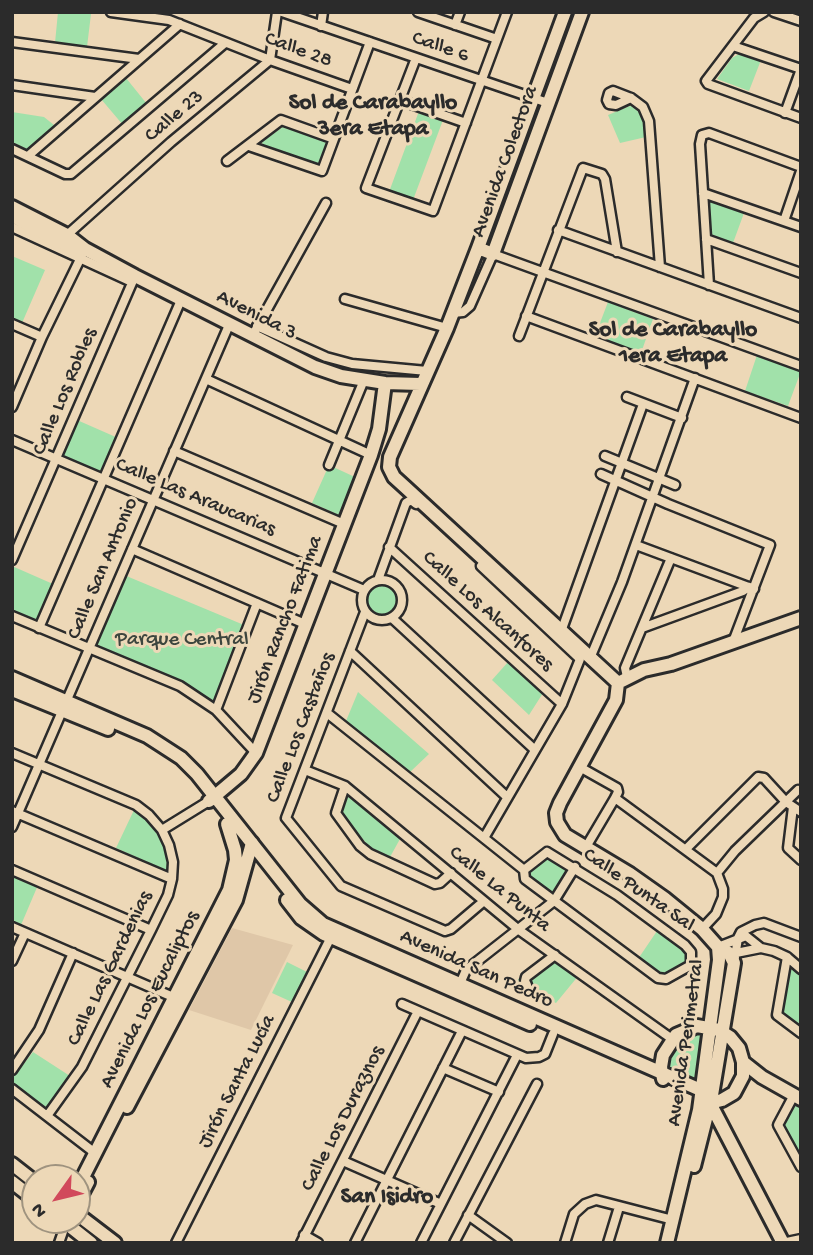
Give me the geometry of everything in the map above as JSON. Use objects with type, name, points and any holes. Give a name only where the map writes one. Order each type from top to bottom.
[{"type":"street","name":"Calle 28","points":[[111,12],[180,24],[270,61],[352,89]]},
{"type":"street","points":[[270,61],[279,12]]},
{"type":"street","name":"Calle 6","points":[[279,12],[548,103]]},
{"type":"street","points":[[321,26],[323,12]]},
{"type":"street","points":[[418,12],[497,39]]},
{"type":"street","points":[[456,25],[460,12]]},
{"type":"street","points":[[416,58],[366,188],[433,211],[507,12]]},
{"type":"street","name":"Avenida Colectora","points":[[565,12],[453,313],[390,457],[389,467],[394,477],[591,656],[623,680]]},
{"type":"street","name":"Avenida Colectora","points":[[453,313],[463,312],[470,306],[493,254],[582,12]]},
{"type":"street","points":[[764,12],[754,18],[708,78],[708,84],[801,118]]},
{"type":"street","points":[[774,12],[801,21]]},
{"type":"street","points":[[28,156],[180,24]]},
{"type":"street","points":[[12,42],[139,59]]},
{"type":"street","points":[[249,146],[322,170],[370,42]]},
{"type":"street","points":[[12,149],[65,174],[71,174],[225,43]]},
{"type":"street","points":[[733,46],[801,69],[785,113]]},
{"type":"street","name":"Calle 23","points":[[67,235],[171,142],[270,61]]},
{"type":"street","points":[[12,85],[95,97]]},
{"type":"street","points":[[631,98],[643,107],[649,121],[660,267]]},
{"type":"street","points":[[400,100],[466,123]]},
{"type":"street","points":[[227,161],[281,120],[334,139]]},
{"type":"street","points":[[709,285],[700,144],[705,134],[709,133],[801,169],[783,221]]},
{"type":"street","points":[[519,335],[583,167],[602,174],[607,184],[617,252]]},
{"type":"street","points":[[703,193],[801,227]]},
{"type":"street","points":[[326,203],[254,331],[352,364],[427,371]]},
{"type":"street","name":"Avenida 3","points":[[12,206],[67,235],[82,254]]},
{"type":"street","name":"Avenida 3","points":[[12,216],[82,254],[229,325],[254,331],[315,367],[364,380],[421,384]]},
{"type":"street","points":[[12,240],[14,229],[82,254],[12,407]]},
{"type":"street","points":[[558,230],[801,318]]},
{"type":"street","points":[[705,239],[801,273]]},
{"type":"street","points":[[478,248],[801,366]]},
{"type":"street","name":"Calle Los Robles","points":[[12,560],[133,279]]},
{"type":"street","points":[[345,299],[447,328]]},
{"type":"street","points":[[39,628],[181,300]]},
{"type":"street","points":[[526,316],[801,418]]},
{"type":"street","points":[[12,324],[42,337]]},
{"type":"street","name":"Calle San Antonio","points":[[12,827],[15,812],[39,764],[229,325]]},
{"type":"street","points":[[206,379],[371,455]]},
{"type":"street","points":[[591,656],[636,545],[695,379]]},
{"type":"street","points":[[328,465],[364,380]]},
{"type":"street","points":[[12,382],[21,386]]},
{"type":"street","name":"Jirón Rancho Fatima","points":[[162,830],[212,799],[241,774],[256,753],[371,455],[379,429],[385,383]]},
{"type":"street","points":[[627,397],[682,418]]},
{"type":"street","points":[[562,629],[643,404]]},
{"type":"street","name":"Calle Las Araucarias","points":[[12,440],[364,590]]},
{"type":"street","points":[[174,451],[344,524]]},
{"type":"street","points":[[605,456],[675,485]]},
{"type":"street","points":[[601,474],[770,545],[751,588],[733,642]]},
{"type":"street","points":[[378,580],[391,582],[400,592],[402,605],[392,618],[377,620],[366,612],[361,599],[364,590],[378,580],[406,503],[411,500],[578,655],[580,663],[562,704],[484,838]]},
{"type":"street","points":[[636,545],[751,588]]},
{"type":"street","name":"Calle Los Alcanfores","points":[[389,547],[562,704]]},
{"type":"street","points":[[132,549],[305,624]]},
{"type":"street","points":[[671,558],[625,668],[616,700],[556,813],[560,829],[630,874],[702,929],[718,947],[738,938],[749,937],[761,948],[787,957],[801,969]]},
{"type":"street","points":[[642,628],[751,588]]},
{"type":"street","points":[[216,710],[257,603]]},
{"type":"street","name":"Calle Los Castaños","points":[[366,612],[286,818],[341,886],[445,931],[484,901]]},
{"type":"street","points":[[12,616],[180,686],[216,710],[256,753]]},
{"type":"street","points":[[392,618],[535,750]]},
{"type":"street","points":[[623,680],[801,618]]},
{"type":"street","points":[[351,651],[507,797]]},
{"type":"street","points":[[12,678],[64,706]]},
{"type":"street","points":[[12,690],[64,706],[164,745],[197,774],[227,824],[251,848]]},
{"type":"street","points":[[327,713],[524,870],[525,879],[554,901]]},
{"type":"street","points":[[12,753],[136,806],[149,815],[162,830]]},
{"type":"street","name":"Calle La Punta","points":[[305,770],[345,786],[519,930],[672,1039]]},
{"type":"street","points":[[585,770],[617,788],[618,792],[586,846]]},
{"type":"street","points":[[685,849],[758,777],[764,778],[794,807]]},
{"type":"street","points":[[345,786],[336,813],[360,846],[370,854],[435,884],[451,873]]},
{"type":"street","points":[[798,790],[788,848],[801,860]]},
{"type":"street","points":[[615,798],[717,873],[723,888],[723,897],[716,914],[702,929]]},
{"type":"street","points":[[212,799],[251,848]]},
{"type":"street","points":[[717,873],[735,851],[794,807]]},
{"type":"street","points":[[15,812],[172,879]]},
{"type":"street","name":"Avenida Los Eucaliptos","points":[[90,1164],[229,890],[234,874],[235,850],[227,824]]},
{"type":"street","name":"Calle Las Gardenias","points":[[47,1116],[82,1068],[168,895],[172,879],[171,854],[162,830]]},
{"type":"street","name":"Avenida Los Eucaliptos","points":[[91,1176],[236,900],[251,848]]},
{"type":"street","name":"Avenida San Pedro","points":[[251,848],[304,915],[331,937],[458,988],[553,1034],[663,1077]]},
{"type":"street","name":"Calle Punta Sal","points":[[524,870],[547,852],[575,867],[658,924],[685,945],[691,952],[692,960],[687,968],[666,979],[660,979],[554,901]]},
{"type":"street","points":[[458,988],[466,971],[554,901],[575,867]]},
{"type":"street","points":[[12,870],[151,930]]},
{"type":"street","points":[[761,948],[735,958],[741,932],[764,923],[801,937]]},
{"type":"street","points":[[12,927],[173,997]]},
{"type":"street","name":"Avenida San Pedro","points":[[320,927],[706,1097]]},
{"type":"street","points":[[12,961],[25,933]]},
{"type":"street","name":"Jirón Santa Lucía","points":[[176,1243],[331,937]]},
{"type":"street","name":"Avenida Perimetral","points":[[667,1243],[724,1032],[735,958],[718,947]]},
{"type":"street","name":"Avenida Perimetral","points":[[673,1243],[703,1132],[709,1027],[719,960],[718,947]]},
{"type":"street","points":[[12,1070],[39,1030],[73,953]]},
{"type":"street","points":[[533,972],[555,955]]},
{"type":"street","points":[[787,957],[777,1015],[801,1033]]},
{"type":"street","points":[[402,1004],[526,1058],[545,1054],[553,1034]]},
{"type":"street","name":"Calle Los Duraznos","points":[[302,1239],[418,1011]]},
{"type":"street","points":[[663,1077],[663,1055],[672,1039],[686,1029],[709,1027],[724,1032],[735,1042],[743,1062],[741,1083]]},
{"type":"street","points":[[355,1243],[462,1031]]},
{"type":"street","points":[[421,1243],[517,1055]]},
{"type":"street","points":[[743,1062],[762,1077],[797,1097],[778,1125],[801,1167]]},
{"type":"street","points":[[443,1068],[499,1092]]},
{"type":"street","points":[[762,1077],[741,1083],[729,1097],[706,1097],[783,1243],[801,1239]]},
{"type":"street","points":[[454,1243],[537,1084]]},
{"type":"street","points":[[12,1089],[95,1153]]},
{"type":"street","points":[[703,1132],[714,1126],[724,1131]]},
{"type":"street","points":[[343,1161],[441,1204]]},
{"type":"street","points":[[565,1243],[574,1214],[585,1204],[596,1200],[673,1220]]},
{"type":"street","points":[[608,1243],[619,1207]]},
{"type":"street","points":[[468,1215],[507,1243]]},
{"type":"street","points":[[91,1225],[115,1243]]},
{"type":"street","points":[[75,1234],[91,1243]]},
{"type":"street","points":[[302,1239],[318,1243]]},
{"type":"shaded area","points":[[232,928],[293,945],[251,1030],[189,1010]]},
{"type":"green space","points":[[58,12],[91,14],[87,47],[55,43]]},
{"type":"green space","points":[[747,54],[761,60],[749,91],[717,79],[732,58]]},
{"type":"green space","points":[[126,78],[147,104],[123,125],[101,99]]},
{"type":"green space","points":[[632,105],[643,117],[646,137],[620,143],[608,115]]},
{"type":"green space","points":[[419,111],[443,120],[413,200],[389,192]]},
{"type":"green space","points":[[12,112],[44,117],[54,125],[28,150],[12,142]]},
{"type":"green space","points":[[284,126],[327,141],[318,165],[263,146],[262,142]]},
{"type":"green space","points":[[707,200],[744,213],[733,243],[709,234]]},
{"type":"green space","points":[[12,256],[45,270],[22,323],[12,318]]},
{"type":"green space","points":[[608,302],[653,319],[641,353],[595,336]]},
{"type":"green space","points":[[757,355],[801,371],[788,406],[745,391]]},
{"type":"green space","points":[[77,420],[118,438],[102,475],[61,457]]},
{"type":"green space","points":[[329,465],[357,478],[341,516],[312,503]]},
{"type":"green space","points":[[12,566],[53,584],[38,621],[12,610]]},
{"type":"green space","name":"Parque Central","points":[[124,575],[244,625],[213,704],[178,681],[95,645]]},
{"type":"green space","points":[[382,583],[394,588],[399,600],[394,612],[382,617],[370,612],[365,600],[370,588]]},
{"type":"green space","points":[[508,662],[543,693],[529,715],[492,680]]},
{"type":"green space","points":[[358,692],[429,754],[409,773],[346,721]]},
{"type":"green space","points":[[346,792],[400,839],[390,857],[371,849],[339,811]]},
{"type":"green space","points":[[134,810],[145,817],[165,844],[169,872],[116,848]]},
{"type":"green space","points":[[548,856],[572,869],[553,896],[528,878],[527,874]]},
{"type":"green space","points":[[12,874],[38,885],[21,925],[12,921]]},
{"type":"green space","points":[[659,928],[685,949],[688,955],[687,965],[662,977],[638,959]]},
{"type":"green space","points":[[549,956],[579,975],[556,1003],[513,983]]},
{"type":"green space","points":[[287,962],[309,973],[294,1003],[272,993]]},
{"type":"green space","points":[[790,965],[801,976],[801,1027],[782,1014]]},
{"type":"green space","points":[[705,1031],[697,1084],[666,1071],[669,1052],[685,1035]]},
{"type":"green space","points":[[33,1052],[70,1076],[45,1109],[12,1085],[12,1079]]},
{"type":"green space","points":[[794,1102],[801,1106],[801,1160],[782,1125]]},
{"type":"district","name":"Sol de Carabayllo 3era Etapa","points":[[373,117]]},
{"type":"district","name":"Sol de Carabayllo 1era Etapa","points":[[673,344]]},
{"type":"district","name":"San Isidro","points":[[387,1198]]}]
